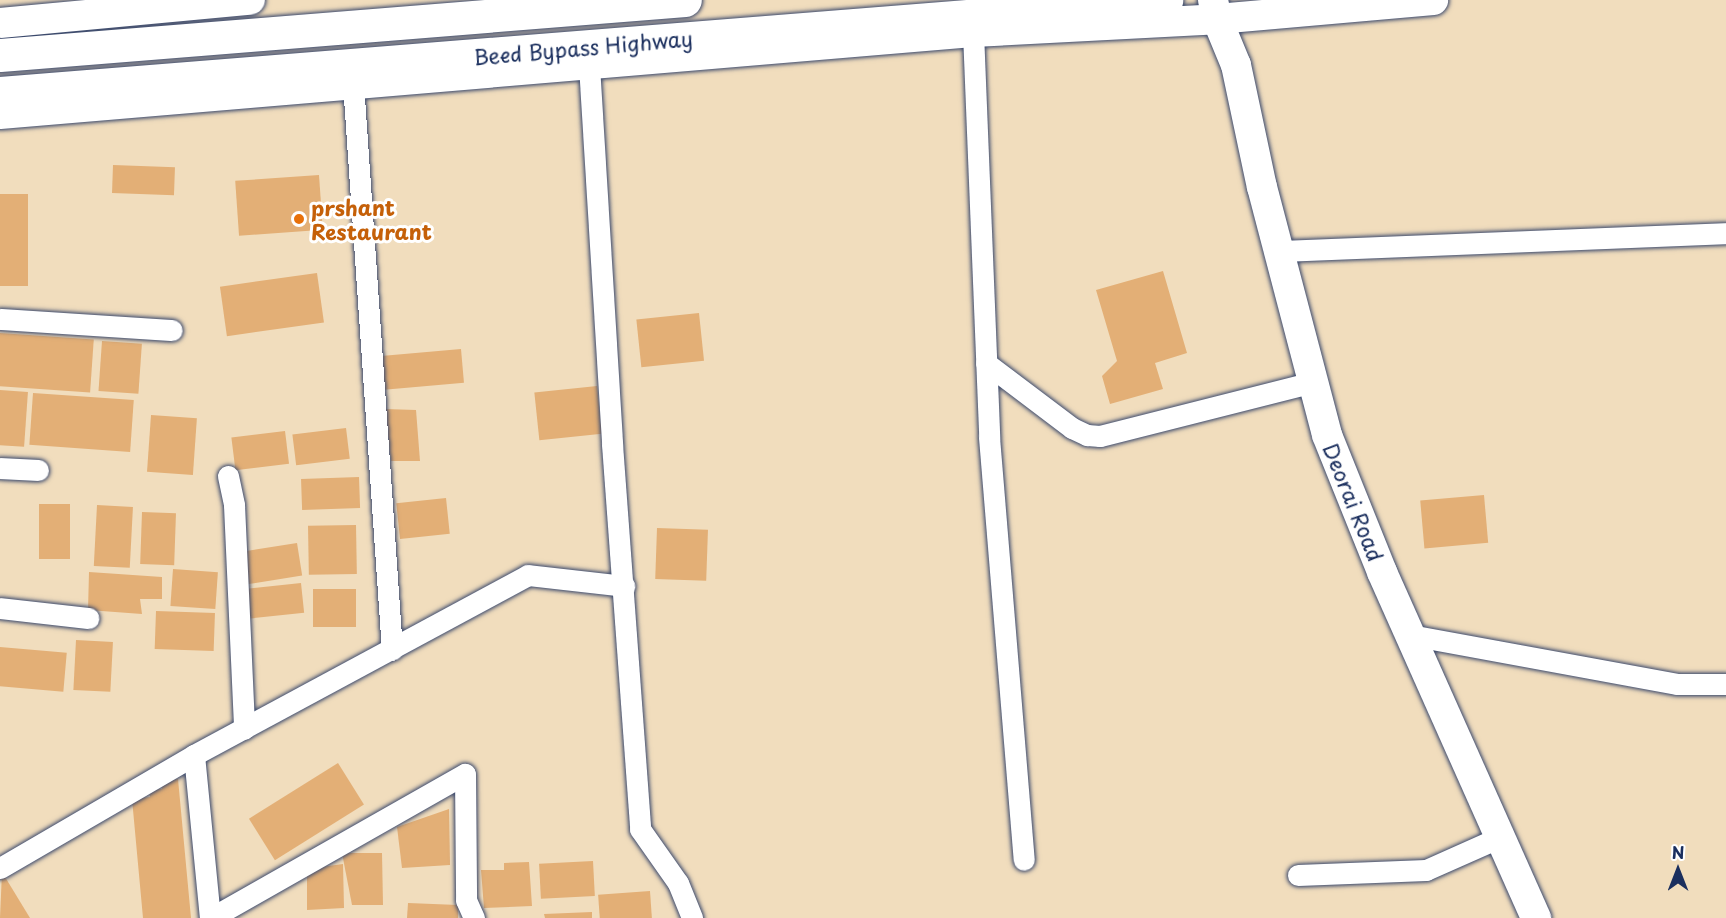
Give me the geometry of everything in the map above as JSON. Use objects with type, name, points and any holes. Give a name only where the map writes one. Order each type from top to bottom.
[{"type":"highway","name":"Beed Bypass Highway","points":[[0,55],[685,0]]},
{"type":"highway","name":"Beed Bypass Highway","points":[[0,93],[1166,0]]},
{"type":"street","points":[[0,23],[250,0]]},
{"type":"street","points":[[0,114],[973,32],[1215,9],[1433,0]]},
{"type":"street","points":[[1236,65],[1247,8]]},
{"type":"street","name":"Deorai Road","points":[[1215,9],[1236,65],[1279,251],[1326,435],[1410,635],[1536,918]]},
{"type":"street","points":[[973,32],[989,437],[1024,860]]},
{"type":"street","points":[[589,65],[612,444],[640,829],[678,883],[692,918]]},
{"type":"street","points":[[353,83],[392,651]]},
{"type":"street","points":[[1279,251],[1726,233]]},
{"type":"street","points":[[0,319],[172,330]]},
{"type":"street","points":[[986,363],[1072,428],[1087,435],[1100,436],[1313,382]]},
{"type":"street","points":[[0,468],[38,470]]},
{"type":"street","points":[[228,476],[234,505],[244,729]]},
{"type":"street","points":[[0,868],[194,755],[392,651],[528,575],[624,586]]},
{"type":"street","points":[[0,608],[88,618]]},
{"type":"street","points":[[1410,635],[1677,684],[1726,684]]},
{"type":"street","points":[[194,755],[210,918],[465,774],[466,900],[474,918]]},
{"type":"street","points":[[1298,875],[1426,870],[1500,837]]},
{"type":"building","points":[[113,165],[175,167],[174,195],[112,193]]},
{"type":"building","points":[[319,175],[323,230],[239,236],[235,181]]},
{"type":"building","points":[[0,194],[28,194],[28,286],[0,286]]},
{"type":"building","points":[[1163,271],[1187,353],[1155,363],[1163,389],[1110,404],[1102,376],[1117,361],[1096,290]]},
{"type":"building","points":[[317,273],[324,323],[227,336],[220,287]]},
{"type":"building","points":[[699,313],[704,361],[641,367],[636,320]]},
{"type":"building","points":[[0,333],[94,340],[90,392],[0,386]]},
{"type":"building","points":[[102,341],[142,344],[138,394],[99,391]]},
{"type":"building","points":[[461,349],[464,383],[384,390],[381,356]]},
{"type":"building","points":[[597,386],[602,434],[539,440],[534,393]]},
{"type":"building","points":[[0,390],[28,392],[24,447],[0,445]]},
{"type":"building","points":[[33,393],[134,400],[130,452],[29,445]]},
{"type":"building","points":[[385,409],[416,410],[420,461],[391,461]]},
{"type":"building","points":[[151,415],[197,418],[193,475],[147,472]]},
{"type":"building","points":[[346,428],[350,459],[296,465],[292,435]]},
{"type":"building","points":[[285,431],[289,464],[235,470],[231,438]]},
{"type":"building","points":[[359,477],[360,508],[302,510],[301,479]]},
{"type":"building","points":[[1484,495],[1488,543],[1424,548],[1420,501]]},
{"type":"building","points":[[446,498],[450,534],[400,539],[396,503]]},
{"type":"building","points":[[39,504],[70,504],[70,559],[39,559]]},
{"type":"building","points":[[97,505],[133,507],[130,568],[94,566]]},
{"type":"building","points":[[142,512],[176,513],[174,565],[140,564]]},
{"type":"building","points":[[356,525],[357,574],[309,575],[308,526]]},
{"type":"building","points":[[657,528],[708,530],[706,581],[655,579]]},
{"type":"building","points":[[297,543],[302,576],[247,584],[242,552]]},
{"type":"building","points":[[173,569],[218,572],[215,609],[170,606]]},
{"type":"building","points":[[89,572],[162,577],[162,599],[140,599],[142,614],[88,610]]},
{"type":"building","points":[[301,583],[304,613],[250,618],[247,589]]},
{"type":"building","points":[[313,589],[356,589],[356,627],[313,627]]},
{"type":"building","points":[[156,611],[215,613],[214,651],[155,649]]},
{"type":"building","points":[[76,640],[113,642],[110,692],[73,690]]},
{"type":"building","points":[[0,647],[67,653],[63,692],[0,686]]},
{"type":"building","points":[[338,763],[364,805],[275,860],[249,819]]},
{"type":"building","points":[[178,779],[191,918],[143,918],[132,799],[150,797],[149,790],[162,789],[161,781]]},
{"type":"building","points":[[449,809],[450,865],[402,868],[397,827]]},
{"type":"building","points":[[342,853],[382,853],[383,905],[352,905]]},
{"type":"building","points":[[593,861],[595,896],[541,899],[539,864]]},
{"type":"building","points":[[529,862],[532,906],[484,908],[481,870],[504,870],[504,863]]},
{"type":"building","points":[[343,864],[344,908],[307,910],[307,869]]},
{"type":"building","points":[[2,872],[30,918],[0,918]]},
{"type":"building","points":[[650,891],[652,918],[600,918],[598,895]]},
{"type":"building","points":[[408,903],[458,905],[458,918],[407,918]]},
{"type":"building","points":[[592,912],[592,918],[545,918],[544,914]]},
{"type":"place","name":"prshant Restaurant","points":[[299,219]]}]
